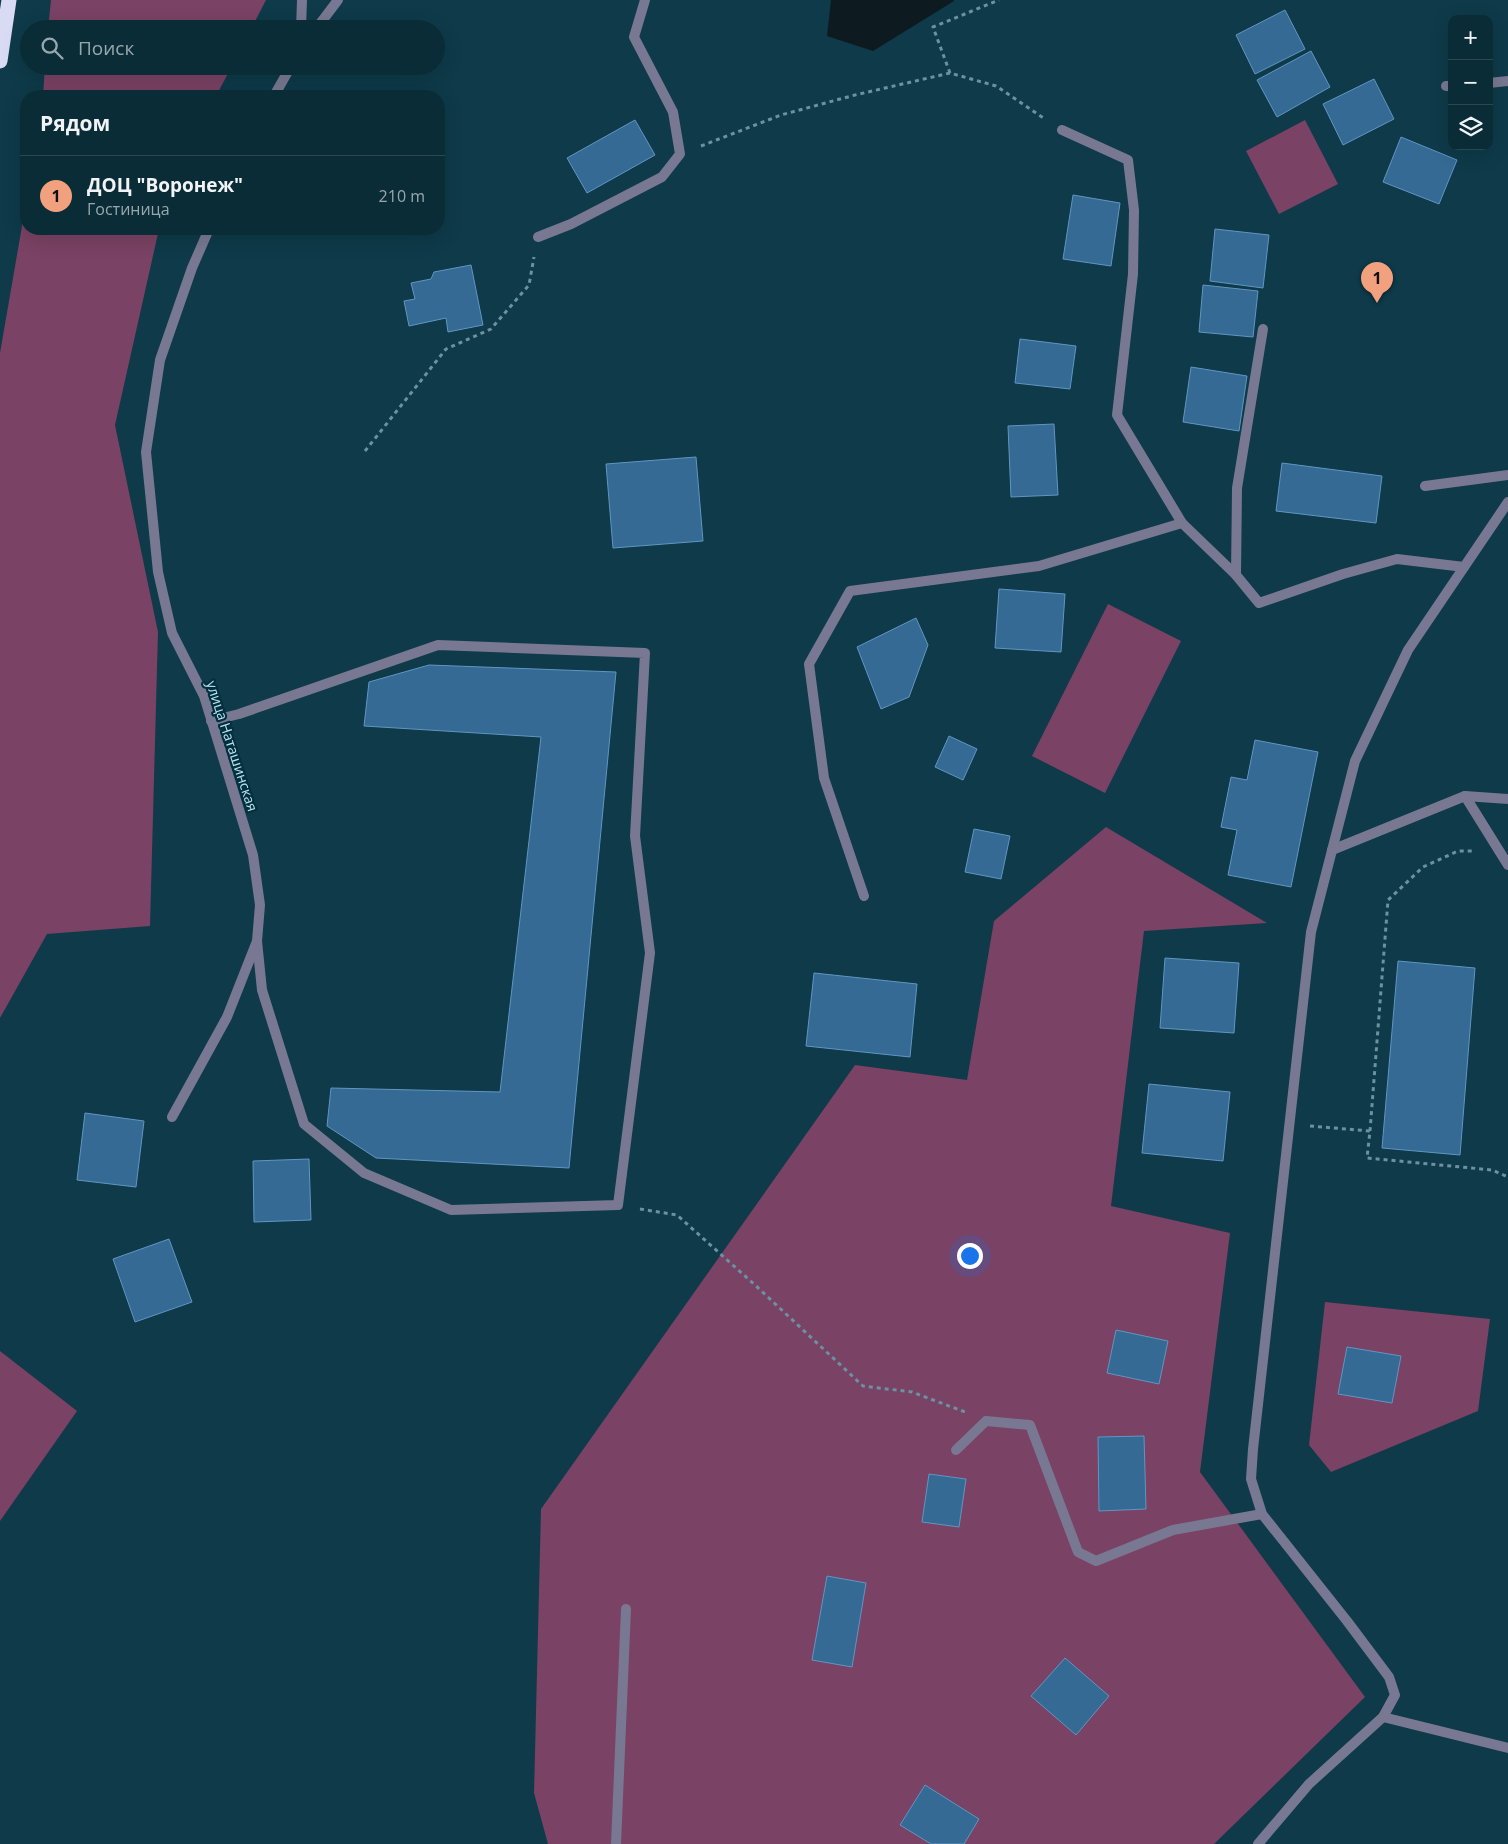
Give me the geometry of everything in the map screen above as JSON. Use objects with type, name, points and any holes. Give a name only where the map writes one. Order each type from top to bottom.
[{"type":"highway","points":[[0,61],[9,0]]},
{"type":"street","points":[[301,20],[302,0]]},
{"type":"street","points":[[323,20],[338,0]]},
{"type":"street","points":[[538,237],[571,224],[662,176],[680,154],[674,112],[634,37],[645,0]]},
{"type":"street","points":[[277,90],[286,75]]},
{"type":"street","points":[[1493,83],[1508,82]]},
{"type":"street","points":[[1062,130],[1128,160],[1134,210],[1133,274],[1117,415],[1182,523],[1236,575],[1259,603],[1343,574],[1397,559],[1464,567]]},
{"type":"street","name":"улица Наташинская","points":[[172,1117],[227,1017],[257,941],[260,905],[253,855],[204,696],[172,633],[158,572],[146,452],[160,360],[192,268],[206,235]]},
{"type":"street","points":[[1236,575],[1237,488],[1263,329]]},
{"type":"street","points":[[1425,486],[1508,475]]},
{"type":"street","points":[[1258,1844],[1309,1784],[1383,1717],[1395,1695],[1389,1677],[1347,1620],[1262,1514],[1251,1479],[1311,932],[1355,761],[1408,650],[1508,502]]},
{"type":"street","points":[[864,896],[824,778],[810,664],[850,592],[1039,566],[1182,523]]},
{"type":"street","points":[[211,721],[248,711],[438,645],[645,653],[634,836],[650,953],[618,1205],[451,1210],[364,1173],[304,1124],[262,990],[257,941]]},
{"type":"street","points":[[1332,850],[1465,796],[1508,799]]},
{"type":"street","points":[[1465,796],[1508,864]]},
{"type":"street","points":[[956,1450],[986,1421],[1030,1425],[1078,1552],[1096,1561],[1173,1530],[1262,1514]]},
{"type":"street","points":[[616,1844],[626,1609]]},
{"type":"street","points":[[1383,1717],[1508,1748]]},
{"type":"path","points":[[950,73],[932,28],[999,0]]},
{"type":"path","points":[[680,154],[781,115],[950,73],[996,86],[1062,130]]},
{"type":"path","points":[[365,451],[446,349],[491,329],[529,285],[538,237]]},
{"type":"path","points":[[1500,851],[1458,851],[1423,867],[1388,900],[1367,1158],[1492,1170],[1508,1177]]},
{"type":"path","points":[[1289,1124],[1370,1131]]},
{"type":"path","points":[[637,1208],[677,1215],[863,1386],[912,1392],[986,1421]]},
{"type":"shaded area","points":[[51,0],[266,0],[256,20],[49,20]]},
{"type":"shaded area","points":[[831,0],[954,1],[873,51],[827,36]]},
{"type":"shaded area","points":[[44,75],[227,75],[219,90],[43,90]]},
{"type":"shaded area","points":[[1305,120],[1338,184],[1279,214],[1246,151]]},
{"type":"shaded area","points":[[20,235],[158,235],[115,425],[158,632],[150,926],[47,934],[0,1018],[0,353]]},
{"type":"shaded area","points":[[1108,604],[1181,641],[1105,793],[1032,756]]},
{"type":"shaded area","points":[[1106,827],[1267,923],[1144,931],[1111,1206],[1230,1233],[1200,1472],[1365,1697],[1214,1844],[548,1844],[534,1793],[541,1509],[855,1065],[967,1080],[994,921]]},
{"type":"shaded area","points":[[1325,1302],[1490,1319],[1478,1411],[1331,1472],[1309,1445]]},
{"type":"shaded area","points":[[0,1351],[77,1411],[0,1521]]},
{"type":"building","points":[[1285,10],[1305,49],[1255,74],[1236,35]]},
{"type":"building","points":[[1311,51],[1330,87],[1277,117],[1257,80]]},
{"type":"building","points":[[1374,79],[1394,119],[1343,145],[1323,104]]},
{"type":"building","points":[[635,120],[655,155],[587,193],[567,158]]},
{"type":"building","points":[[1401,137],[1457,160],[1439,204],[1383,182]]},
{"type":"building","points":[[1073,195],[1120,203],[1111,266],[1063,259]]},
{"type":"building","points":[[1215,229],[1269,235],[1263,288],[1210,281]]},
{"type":"building","points":[[471,265],[483,325],[448,332],[446,318],[409,326],[404,301],[415,299],[411,283],[431,279],[434,272]]},
{"type":"building","points":[[1203,285],[1258,291],[1253,337],[1199,332]]},
{"type":"building","points":[[1020,339],[1076,346],[1070,389],[1015,383]]},
{"type":"building","points":[[1191,367],[1247,376],[1239,431],[1183,422]]},
{"type":"building","points":[[1054,424],[1058,495],[1011,497],[1008,426]]},
{"type":"building","points":[[696,457],[703,541],[613,548],[606,464]]},
{"type":"building","points":[[1282,463],[1382,476],[1376,523],[1276,511]]},
{"type":"building","points":[[999,589],[1065,594],[1061,652],[995,648]]},
{"type":"building","points":[[916,618],[928,645],[909,697],[881,709],[857,647]]},
{"type":"building","points":[[429,665],[616,672],[569,1168],[376,1158],[327,1126],[331,1088],[500,1092],[541,737],[364,726],[369,682]]},
{"type":"building","points":[[949,736],[977,749],[963,780],[935,767]]},
{"type":"building","points":[[1255,740],[1318,752],[1291,887],[1228,875],[1237,830],[1221,827],[1231,777],[1247,780]]},
{"type":"building","points":[[974,829],[1010,836],[1001,879],[965,872]]},
{"type":"building","points":[[1165,958],[1239,963],[1234,1033],[1160,1028]]},
{"type":"building","points":[[1398,961],[1475,968],[1460,1155],[1382,1148]]},
{"type":"building","points":[[814,973],[917,984],[910,1057],[806,1046]]},
{"type":"building","points":[[1149,1084],[1230,1092],[1223,1161],[1142,1153]]},
{"type":"building","points":[[85,1113],[144,1121],[136,1187],[77,1180]]},
{"type":"building","points":[[309,1159],[311,1220],[254,1222],[253,1161]]},
{"type":"building","points":[[169,1239],[192,1302],[135,1322],[113,1259]]},
{"type":"building","points":[[1116,1330],[1168,1341],[1159,1384],[1107,1373]]},
{"type":"building","points":[[1347,1347],[1401,1356],[1392,1403],[1338,1394]]},
{"type":"building","points":[[1144,1436],[1146,1509],[1099,1511],[1098,1437]]},
{"type":"building","points":[[929,1474],[966,1479],[959,1527],[922,1522]]},
{"type":"building","points":[[827,1576],[866,1583],[852,1667],[812,1660]]},
{"type":"building","points":[[1065,1658],[1109,1696],[1076,1735],[1031,1696]]},
{"type":"building","points":[[925,1785],[979,1819],[964,1844],[931,1844],[900,1825]]},
{"type":"place","name":"ДОЦ \"Воронеж\"","points":[[1377,303]]}]
